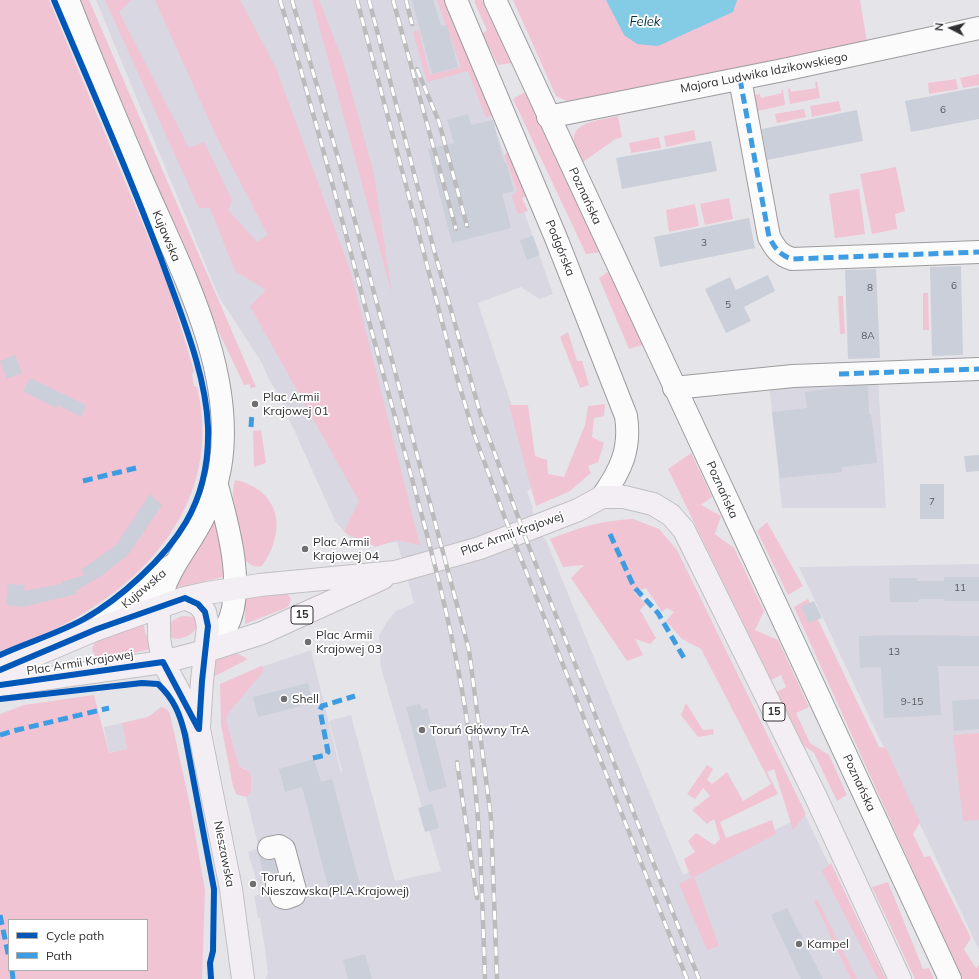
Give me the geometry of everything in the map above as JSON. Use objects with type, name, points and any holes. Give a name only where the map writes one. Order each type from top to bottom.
[{"type":"main road","name":"Plac Armii Krajowej","points":[[0,684],[163,662],[206,651],[262,633],[395,572],[480,548],[578,510],[602,497]]},
{"type":"main road","name":"15","points":[[602,497],[624,497],[653,504],[671,515],[684,530],[814,793],[900,979]]},
{"type":"main road","name":"Plac Armii Krajowej","points":[[0,670],[96,629],[185,598],[234,589],[395,572]]},
{"type":"main road","points":[[185,598],[198,604],[206,612],[208,626],[206,651]]},
{"type":"main road","points":[[159,608],[159,638],[163,662]]},
{"type":"main road","name":"Nieszawska","points":[[206,651],[202,681],[199,729],[231,889],[243,979]]},
{"type":"main road","name":"Nieszawska","points":[[163,662],[199,729]]},
{"type":"street","name":"Kujawska","points":[[68,0],[126,145],[197,308],[220,389],[223,419],[222,451],[216,482],[202,520],[174,564],[161,598],[159,608]]},
{"type":"street","name":"Podgórska","points":[[456,0],[556,238],[626,416],[628,442],[625,456],[614,480],[602,497]]},
{"type":"street","name":"Poznańska","points":[[495,0],[548,117],[950,979]]},
{"type":"street","name":"Majora Ludwika Idzikowskiego","points":[[548,117],[740,79],[979,28]]},
{"type":"street","points":[[740,79],[769,237],[776,249],[783,256],[792,258],[979,252]]},
{"type":"street","points":[[674,388],[793,376],[979,369]]},
{"type":"street","name":"Kujawska","points":[[216,482],[233,547],[234,589]]},
{"type":"street","name":"Kujawska","points":[[96,629],[174,564]]},
{"type":"street","points":[[206,651],[226,629],[233,610],[234,589]]},
{"type":"street","points":[[269,848],[279,846],[284,849],[295,890],[294,896],[286,898],[282,897],[277,885]]},
{"type":"shaded area","points":[[0,0],[49,0],[167,282],[194,371],[192,374],[194,386],[197,387],[202,435],[196,479],[179,519],[154,555],[121,587],[84,613],[43,635],[0,651]]},
{"type":"shaded area","points":[[79,0],[89,0],[256,387],[250,388],[250,384],[244,385],[218,330]]},
{"type":"shaded area","points":[[96,0],[443,0],[489,111],[553,294],[539,299],[521,287],[478,303],[538,486],[527,491],[533,508],[532,510],[543,538],[546,540],[683,875],[805,815],[884,979],[265,979],[268,974],[265,949],[260,918],[258,918],[254,896],[260,894],[248,852],[259,848],[246,797],[250,794],[252,785],[246,769],[239,766],[224,718],[261,667],[311,650],[341,773],[342,771],[329,721],[351,715],[395,881],[441,871],[381,668],[379,636],[386,623],[396,611],[414,603],[397,542],[375,545],[364,544],[350,538],[335,521],[277,392],[269,380],[262,363],[219,297]]},
{"type":"shaded area","points":[[105,0],[131,0],[119,12],[189,148],[204,142],[232,200],[228,210],[257,242],[268,235],[218,140],[155,0],[240,0],[276,68],[351,273],[420,545],[396,540],[376,547],[344,532],[359,501],[250,306],[266,290],[235,271],[210,208],[199,208]]},
{"type":"shaded area","points":[[312,0],[319,0],[344,64],[374,174],[392,294]]},
{"type":"shaded area","points":[[437,0],[448,0],[496,113],[486,118],[468,71],[427,82],[413,32],[419,31],[430,75],[461,67]]},
{"type":"shaded area","points":[[482,0],[512,63],[498,65],[482,34],[487,30],[474,1]]},
{"type":"shaded area","points":[[513,0],[860,0],[867,42],[569,102],[556,96]]},
{"type":"shaded area","points":[[979,74],[979,85],[963,88],[960,78]]},
{"type":"shaded area","points":[[956,79],[958,89],[929,94],[928,83]]},
{"type":"shaded area","points":[[817,81],[820,98],[790,104],[788,89],[790,88],[791,92],[816,88],[815,82]]},
{"type":"shaded area","points":[[781,90],[783,90],[785,105],[753,112],[750,96],[760,94],[761,98],[782,93]]},
{"type":"shaded area","points":[[527,91],[601,252],[586,254],[513,99]]},
{"type":"shaded area","points":[[839,101],[841,111],[812,117],[810,106]]},
{"type":"shaded area","points":[[804,109],[806,117],[777,123],[775,114]]},
{"type":"shaded area","points":[[618,116],[622,137],[614,140],[583,162],[575,145],[574,137],[576,131],[581,126],[588,123]]},
{"type":"shaded area","points":[[694,130],[696,140],[666,147],[664,136]]},
{"type":"shaded area","points":[[659,137],[661,148],[631,153],[629,143]]},
{"type":"shaded area","points":[[514,148],[531,194],[522,198],[528,211],[518,214],[512,196],[517,191],[504,155]]},
{"type":"shaded area","points":[[896,167],[905,211],[895,214],[897,229],[872,234],[860,174]]},
{"type":"shaded area","points":[[859,189],[865,234],[835,238],[829,194]]},
{"type":"shaded area","points":[[729,198],[733,219],[705,225],[700,204]]},
{"type":"shaded area","points":[[695,204],[699,226],[669,232],[666,210]]},
{"type":"shaded area","points":[[609,271],[645,344],[629,349],[599,278]]},
{"type":"shaded area","points":[[923,293],[928,293],[929,330],[923,330]]},
{"type":"shaded area","points":[[838,296],[843,296],[845,334],[840,334]]},
{"type":"shaded area","points":[[568,332],[577,361],[582,361],[589,385],[580,388],[560,337]]},
{"type":"shaded area","points":[[878,379],[886,508],[782,508],[769,383]]},
{"type":"shaded area","points":[[605,404],[604,416],[594,418],[592,437],[604,443],[598,462],[588,466],[591,473],[570,491],[536,506],[509,405],[528,405],[535,456],[547,460],[548,474],[564,477],[585,425],[588,406]]},
{"type":"shaded area","points":[[261,430],[266,463],[254,467],[253,431]]},
{"type":"shaded area","points":[[691,453],[712,497],[701,505],[721,516],[715,534],[734,548],[764,611],[755,630],[778,640],[809,707],[796,713],[810,743],[829,755],[847,795],[837,801],[814,753],[803,745],[775,693],[786,687],[781,675],[771,680],[668,469]]},
{"type":"shaded area","points":[[235,480],[246,483],[263,494],[270,501],[274,510],[276,530],[274,541],[272,548],[262,566],[250,564],[245,560],[242,554],[236,526],[233,498]]},
{"type":"shaded area","points":[[218,505],[227,576],[171,589]]},
{"type":"shaded area","points":[[633,519],[659,529],[677,550],[806,814],[793,830],[774,769],[767,772],[778,794],[720,822],[726,838],[772,820],[776,834],[694,877],[719,946],[707,950],[679,884],[691,878],[684,859],[695,852],[688,841],[696,833],[714,845],[720,839],[714,819],[707,824],[692,810],[710,796],[703,788],[695,799],[687,794],[707,765],[713,769],[707,780],[712,784],[727,772],[743,801],[771,784],[701,649],[682,639],[666,621],[674,612],[667,608],[662,612],[646,588],[634,592],[646,604],[640,610],[656,638],[650,644],[635,639],[643,655],[627,661],[571,578],[584,565],[563,567],[550,539],[591,525]]},
{"type":"shaded area","points":[[767,522],[803,586],[788,595],[757,531]]},
{"type":"shaded area","points":[[979,564],[979,950],[799,567]]},
{"type":"shaded area","points":[[286,592],[291,599],[288,607],[245,624],[245,596]]},
{"type":"shaded area","points":[[808,599],[879,747],[886,748],[920,822],[913,834],[924,857],[930,856],[971,938],[964,949],[976,968],[979,965],[979,979],[962,979],[794,607]]},
{"type":"shaded area","points":[[183,616],[195,617],[198,625],[191,634],[184,638],[172,638],[169,630],[170,624],[175,619]]},
{"type":"shaded area","points":[[143,619],[145,632],[152,649],[99,660],[96,658],[92,649],[95,641]]},
{"type":"shaded area","points":[[234,652],[248,659],[211,678],[213,667],[217,660],[220,657]]},
{"type":"shaded area","points":[[261,666],[263,667],[263,672],[230,711],[226,718],[239,766],[250,772],[252,783],[250,794],[246,797],[236,794],[233,786],[221,725],[220,684]]},
{"type":"shaded area","points":[[94,695],[109,753],[127,749],[122,723],[148,717],[161,707],[167,709],[170,714],[190,805],[205,890],[202,979],[0,979],[0,714],[24,705]]},
{"type":"shaded area","points":[[686,703],[703,730],[713,729],[714,734],[698,737],[681,715]]},
{"type":"shaded area","points":[[122,723],[127,749],[109,753],[104,727]]},
{"type":"shaded area","points":[[979,733],[979,820],[963,821],[953,735]]},
{"type":"shaded area","points":[[831,863],[886,979],[878,979],[822,871]]},
{"type":"shaded area","points":[[888,882],[923,969],[929,968],[934,979],[915,979],[872,887]]},
{"type":"shaded area","points":[[817,899],[857,979],[851,979],[814,901]]},
{"type":"water","name":"Felek","points":[[606,0],[737,0],[733,12],[658,46],[637,44],[624,35]]},
{"type":"building","points":[[412,0],[433,0],[441,26],[447,25],[458,67],[432,74]]},
{"type":"building","points":[[979,87],[979,119],[911,132],[905,101]]},
{"type":"building","points":[[857,110],[863,141],[767,160],[762,129]]},
{"type":"building","points":[[468,114],[471,125],[493,120],[504,163],[506,162],[514,191],[502,194],[511,228],[452,243],[428,149],[454,143],[447,120]]},
{"type":"building","points":[[711,141],[717,171],[622,189],[616,158]]},
{"type":"building","points":[[749,218],[755,248],[660,267],[654,237]]},
{"type":"building","points":[[533,236],[540,255],[527,260],[520,240]]},
{"type":"building","points":[[961,266],[963,355],[932,356],[930,267]]},
{"type":"building","points":[[876,269],[880,358],[848,359],[845,270]]},
{"type":"building","points":[[768,275],[775,291],[744,307],[751,321],[726,333],[705,289],[730,277],[736,290]]},
{"type":"building","points":[[15,355],[22,373],[7,379],[0,361]]},
{"type":"building","points":[[30,378],[86,405],[81,417],[58,405],[56,408],[23,391]]},
{"type":"building","points":[[848,386],[868,386],[869,414],[871,414],[877,463],[842,467],[842,472],[780,478],[772,412],[807,408],[805,392]]},
{"type":"building","points":[[979,455],[979,471],[966,472],[964,456]]},
{"type":"building","points":[[920,484],[944,484],[944,519],[920,519]]},
{"type":"building","points":[[150,494],[162,505],[128,555],[104,574],[76,591],[77,594],[22,607],[6,605],[8,584],[25,585],[24,591],[62,584],[61,582],[85,575],[81,570],[116,545]]},
{"type":"building","points":[[944,577],[979,577],[979,601],[919,599],[919,602],[890,602],[889,578],[917,578],[917,581],[944,581]]},
{"type":"building","points":[[814,601],[822,618],[809,623],[801,607]]},
{"type":"building","points":[[859,636],[979,636],[979,666],[938,666],[941,715],[884,718],[881,667],[860,668]]},
{"type":"building","points":[[308,683],[313,703],[258,717],[253,697]]},
{"type":"building","points":[[979,699],[979,729],[954,731],[952,701]]},
{"type":"building","points":[[420,704],[422,710],[427,708],[447,787],[429,792],[406,707]]},
{"type":"building","points":[[314,759],[321,782],[332,779],[361,889],[331,897],[302,787],[285,792],[279,769]]},
{"type":"building","points":[[432,804],[439,828],[425,832],[418,808]]},
{"type":"building","points":[[259,855],[265,860],[274,860],[277,873],[272,874],[265,882]]},
{"type":"building","points":[[787,908],[823,979],[801,979],[771,915]]},
{"type":"building","points":[[365,954],[372,979],[348,979],[343,960]]},
{"type":"railway","points":[[280,0],[321,144],[422,517],[455,652],[470,742],[477,801],[485,979]]},
{"type":"railway","points":[[292,0],[339,161],[469,650],[491,818],[497,979]]},
{"type":"railway","points":[[357,0],[455,371],[474,434],[505,518],[687,979]]},
{"type":"railway","points":[[369,0],[434,250],[481,416],[529,547],[699,979]]},
{"type":"railway","points":[[393,0],[456,229]]},
{"type":"railway","points":[[406,0],[412,24]]},
{"type":"railway","points":[[417,69],[439,122],[467,226]]},
{"type":"railway","points":[[457,762],[477,898]]},
{"type":"marked path","points":[[740,79],[769,237],[775,248],[781,253],[792,259],[979,252]]},
{"type":"marked path","points":[[839,374],[979,369]]},
{"type":"marked path","points":[[251,427],[252,412]]},
{"type":"marked path","points":[[83,481],[136,468]]},
{"type":"marked path","points":[[610,534],[634,587],[658,613],[684,658]]},
{"type":"marked path","points":[[313,758],[326,755],[328,752],[320,710],[322,706],[355,696]]},
{"type":"marked path","points":[[0,735],[109,708]]},
{"type":"marked path","points":[[0,915],[8,953]]},
{"type":"marked path","points":[[12,971],[13,979]]},
{"type":"cycle path","points":[[0,655],[64,629],[84,619],[98,611],[127,589],[141,576],[177,536],[192,511],[201,488],[207,452],[208,427],[204,391],[189,337],[144,214],[54,0]]},
{"type":"cycle path","points":[[0,670],[97,629],[185,598],[198,604],[205,612],[208,626],[199,729]]},
{"type":"cycle path","points":[[0,685],[163,662],[198,728]]},
{"type":"cycle path","points":[[0,699],[142,683],[158,684],[168,695],[181,720],[185,735],[214,889],[213,951],[210,963],[211,979]]},
{"type":"place","name":"Plac Armii Krajowej 01","points":[[255,404]]},
{"type":"place","name":"Plac Armii Krajowej 04","points":[[305,549]]},
{"type":"place","name":"Plac Armii Krajowej 03","points":[[308,642]]},
{"type":"place","name":"Shell","points":[[284,699]]},
{"type":"place","name":"Toruń Główny TrA","points":[[422,730]]},
{"type":"place","name":"Toruń, Nieszawska(Pl.A.Krajowej)","points":[[253,884]]},
{"type":"place","name":"Kampel","points":[[799,944]]}]
